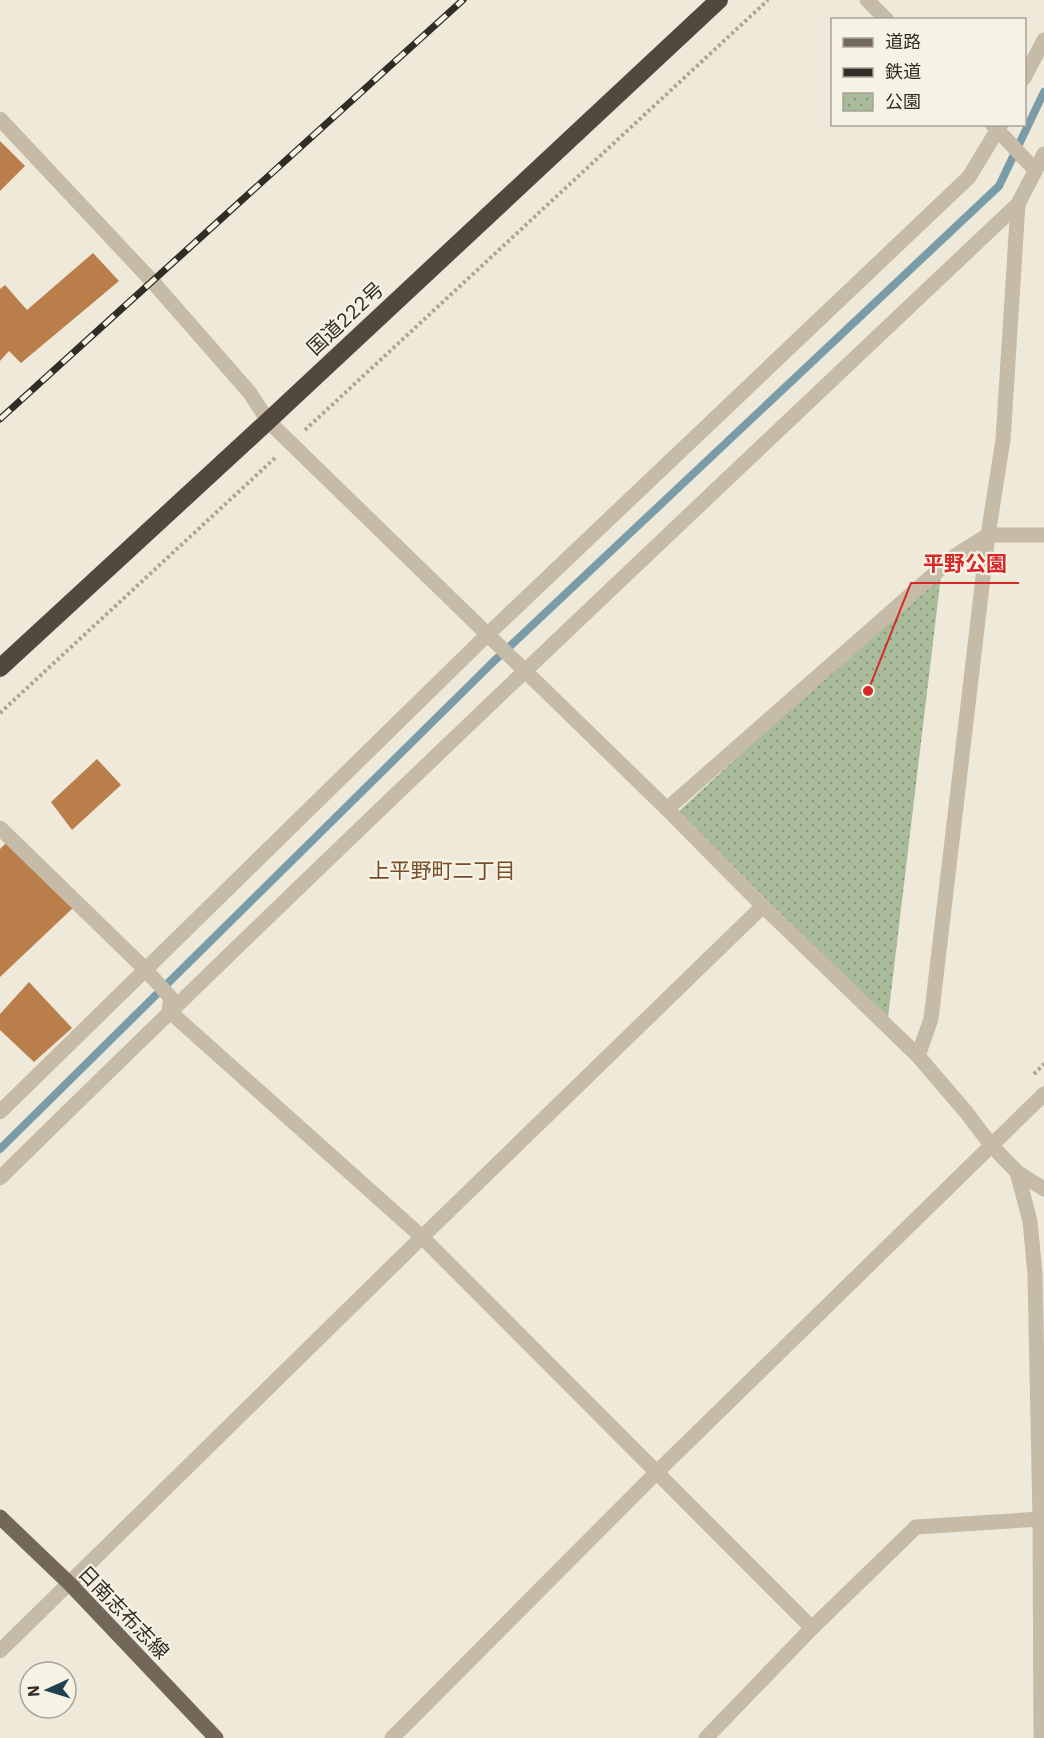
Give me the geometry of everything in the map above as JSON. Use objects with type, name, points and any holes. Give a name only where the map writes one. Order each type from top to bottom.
[{"type":"highway","name":"国道222号","points":[[0,668],[719,0]]},
{"type":"main road","name":"日南志布志線","points":[[0,1517],[70,1584],[216,1738]]},
{"type":"street","points":[[867,0],[885,18]]},
{"type":"street","points":[[1026,74],[1044,40]]},
{"type":"street","points":[[0,119],[152,281],[250,393],[268,421],[918,1056],[966,1112],[990,1145],[1017,1172],[1044,1189]]},
{"type":"street","points":[[0,1112],[150,974],[491,639],[969,177],[999,130],[1031,165]]},
{"type":"street","points":[[918,1056],[931,1019],[988,535],[1003,440],[1018,204],[1031,165],[1044,154]]},
{"type":"street","points":[[0,1178],[170,1005],[518,665],[1018,204]]},
{"type":"street","points":[[667,809],[956,555],[988,535],[1044,535]]},
{"type":"street","points":[[0,828],[150,974],[170,1005],[422,1237],[812,1628]]},
{"type":"street","points":[[0,1651],[763,906]]},
{"type":"street","points":[[392,1738],[657,1472],[1044,1094]]},
{"type":"street","points":[[1017,1172],[1030,1221],[1035,1274],[1040,1519],[1041,1738]]},
{"type":"street","points":[[706,1738],[812,1628],[916,1527],[1040,1519]]},
{"type":"path","points":[[0,713],[768,0]]},
{"type":"green space","points":[[942,567],[887,1026],[674,816]]},
{"type":"building","points":[[0,141],[25,166],[0,191]]},
{"type":"building","points":[[93,253],[119,281],[21,363],[9,351],[0,361],[0,289],[5,285],[27,310]]},
{"type":"building","points":[[97,759],[121,785],[72,830],[51,802]]},
{"type":"building","points":[[9,840],[75,906],[0,977],[0,849]]},
{"type":"building","points":[[29,982],[72,1028],[34,1062],[0,1030],[0,1014]]},
{"type":"waterway","points":[[0,1149],[491,664],[999,186],[1044,92]]},
{"type":"railway","points":[[0,419],[463,0]]},
{"type":"place","name":"平野公園","points":[[868,691]]},
{"type":"district","name":"上平野町二丁目","points":[[442,870]]}]
